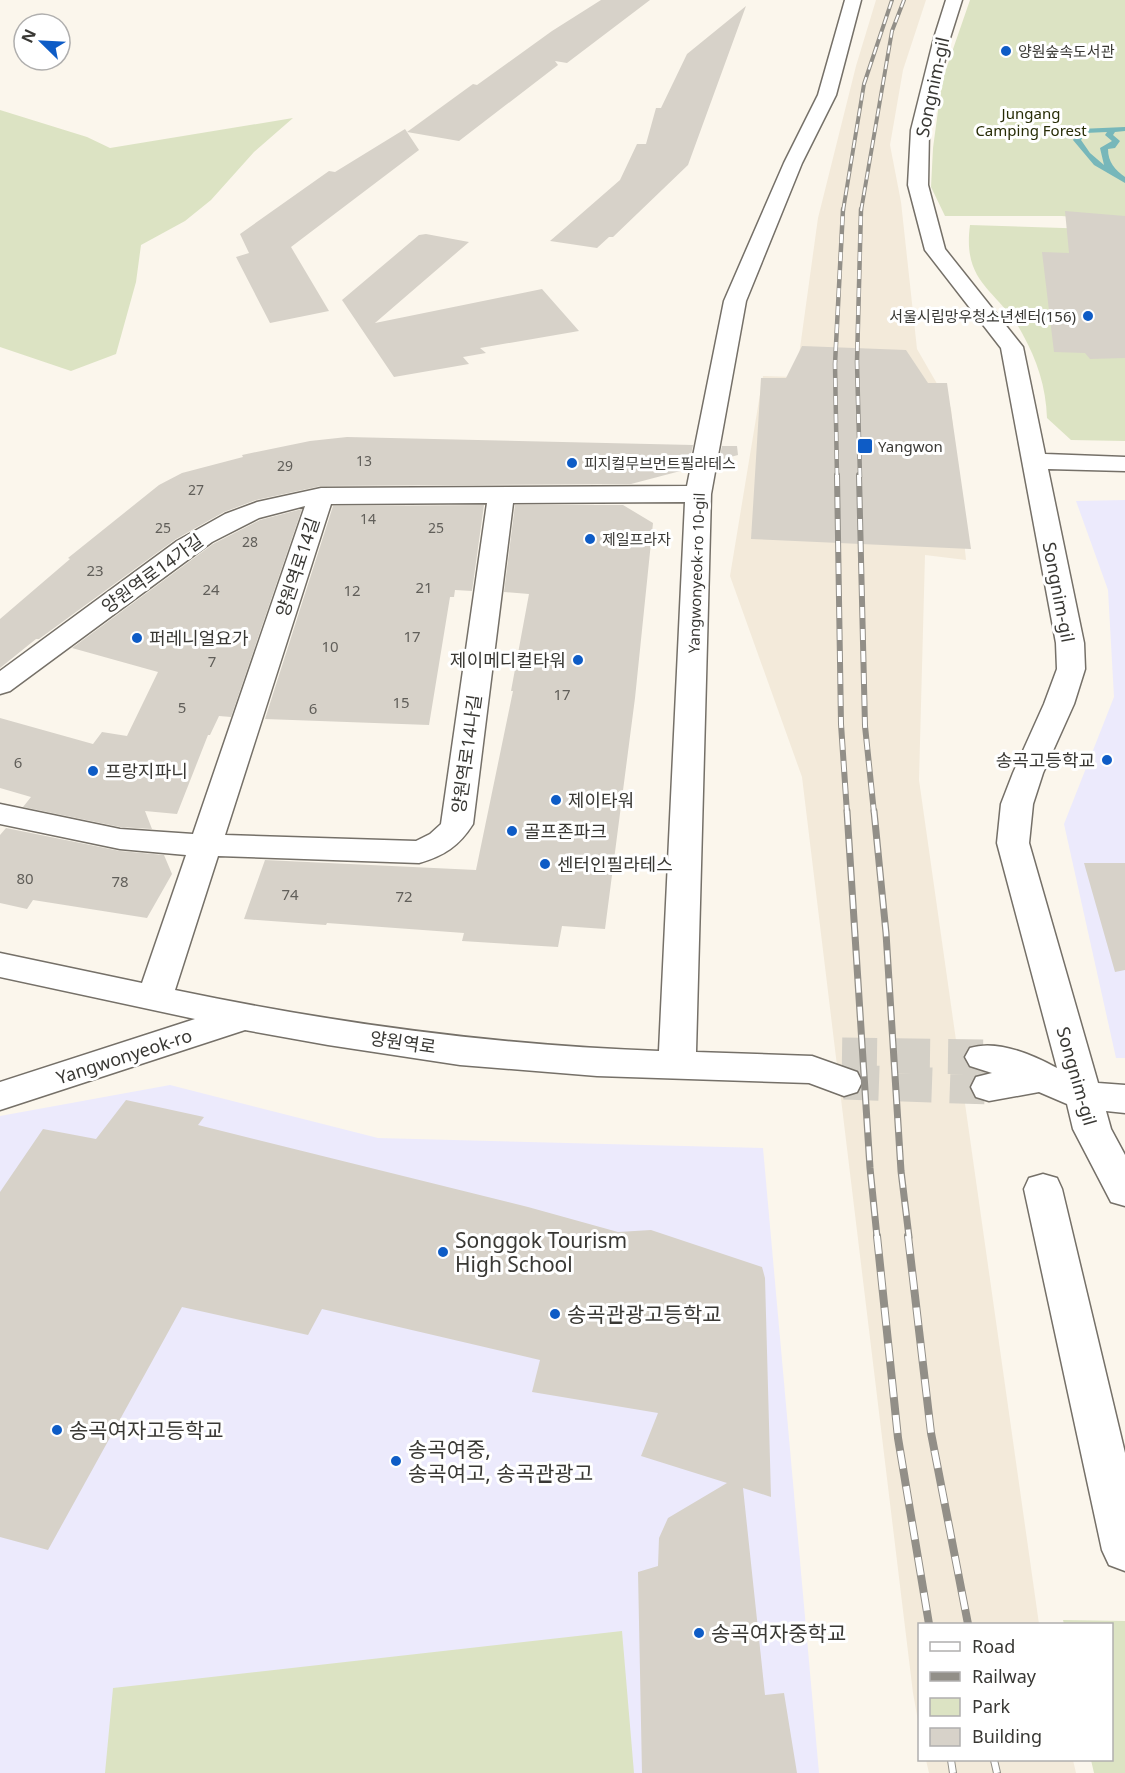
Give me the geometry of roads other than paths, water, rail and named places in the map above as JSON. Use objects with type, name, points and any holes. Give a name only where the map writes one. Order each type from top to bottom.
[{"type":"street","name":"Yangwonyeok-ro 10-gil","points":[[677,1064],[698,494],[735,301],[793,163],[827,95],[853,0]]},
{"type":"street","name":"Songnim-gil","points":[[954,0],[942,38],[920,130],[918,185],[935,250],[1012,347],[1070,643],[1071,669],[1059,704],[1020,794],[1013,843],[1082,1095],[1099,1146],[1125,1191]]},
{"type":"street","points":[[1034,461],[1125,464]]},
{"type":"street","name":"양원역로14길","points":[[155,998],[321,495],[698,494]]},
{"type":"street","name":"양원역로14가길","points":[[0,685],[209,532],[266,506],[321,495]]},
{"type":"street","name":"양원역로14나길","points":[[206,845],[419,852],[434,847],[450,837],[457,824],[501,495]]},
{"type":"street","points":[[0,814],[120,839],[206,845]]},
{"type":"street","name":"양원역로","points":[[0,965],[155,998],[382,1040],[526,1058],[832,1069]]},
{"type":"street","name":"Yangwonyeok-ro","points":[[0,1096],[248,1016]]},
{"type":"street","points":[[986,1072],[1043,1078],[1082,1095],[1125,1099]]},
{"type":"street","points":[[1043,1189],[1125,1550]]},
{"type":"waterway","points":[[1112,172],[1092,159],[1077,140],[1083,131],[1125,129]]},
{"type":"waterway","points":[[1112,130],[1109,135],[1116,141],[1112,146],[1104,148],[1105,158],[1113,171],[1125,181]]},
{"type":"tunnel","points":[[842,1055],[983,1057]]},
{"type":"tunnel","points":[[844,1082],[989,1087]]},
{"type":"railway","points":[[843,211],[864,84],[892,0]]},
{"type":"railway","points":[[861,211],[892,31],[904,0]]},
{"type":"railway","points":[[837,477],[835,364],[843,209]]},
{"type":"railway","points":[[860,477],[857,362],[861,209]]},
{"type":"railway","points":[[837,475],[841,724],[847,813]]},
{"type":"railway","points":[[859,475],[865,726],[874,813]]},
{"type":"railway","points":[[847,811],[870,1168],[877,1237]]},
{"type":"railway","points":[[874,811],[886,933],[901,1171],[909,1237]]},
{"type":"railway","points":[[877,1236],[898,1438],[929,1623]]},
{"type":"railway","points":[[908,1236],[931,1433],[968,1623]]},
{"type":"railway","points":[[951,1761],[953,1773]]},
{"type":"railway","points":[[994,1761],[997,1773]]},
{"type":"place","name":"양원숲속도서관","points":[[1006,51]]},
{"type":"place","name":"서울시립망우청소년센터(156)","points":[[1088,316]]},
{"type":"place","name":"Yangwon","points":[[865,446]]},
{"type":"place","name":"피지컬무브먼트필라테스","points":[[572,463]]},
{"type":"place","name":"제일프라자","points":[[590,539]]},
{"type":"place","name":"퍼레니얼요가","points":[[137,638]]},
{"type":"place","name":"제이메디컬타워","points":[[578,660]]},
{"type":"place","name":"송곡고등학교","points":[[1107,760]]},
{"type":"place","name":"프랑지파니","points":[[93,771]]},
{"type":"place","name":"제이타워","points":[[556,800]]},
{"type":"place","name":"골프존파크","points":[[512,831]]},
{"type":"place","name":"센터인필라테스","points":[[545,864]]},
{"type":"place","name":"Songgok Tourism High School","points":[[443,1252]]},
{"type":"place","name":"송곡관광고등학교","points":[[555,1314]]},
{"type":"place","name":"송곡여자고등학교","points":[[57,1430]]},
{"type":"place","name":"송곡여중, 송곡여고, 송곡관광고","points":[[396,1461]]},
{"type":"place","name":"송곡여자중학교","points":[[699,1633]]},
{"type":"park label","name":"Jungang Camping Forest","points":[[1031,122]]}]
